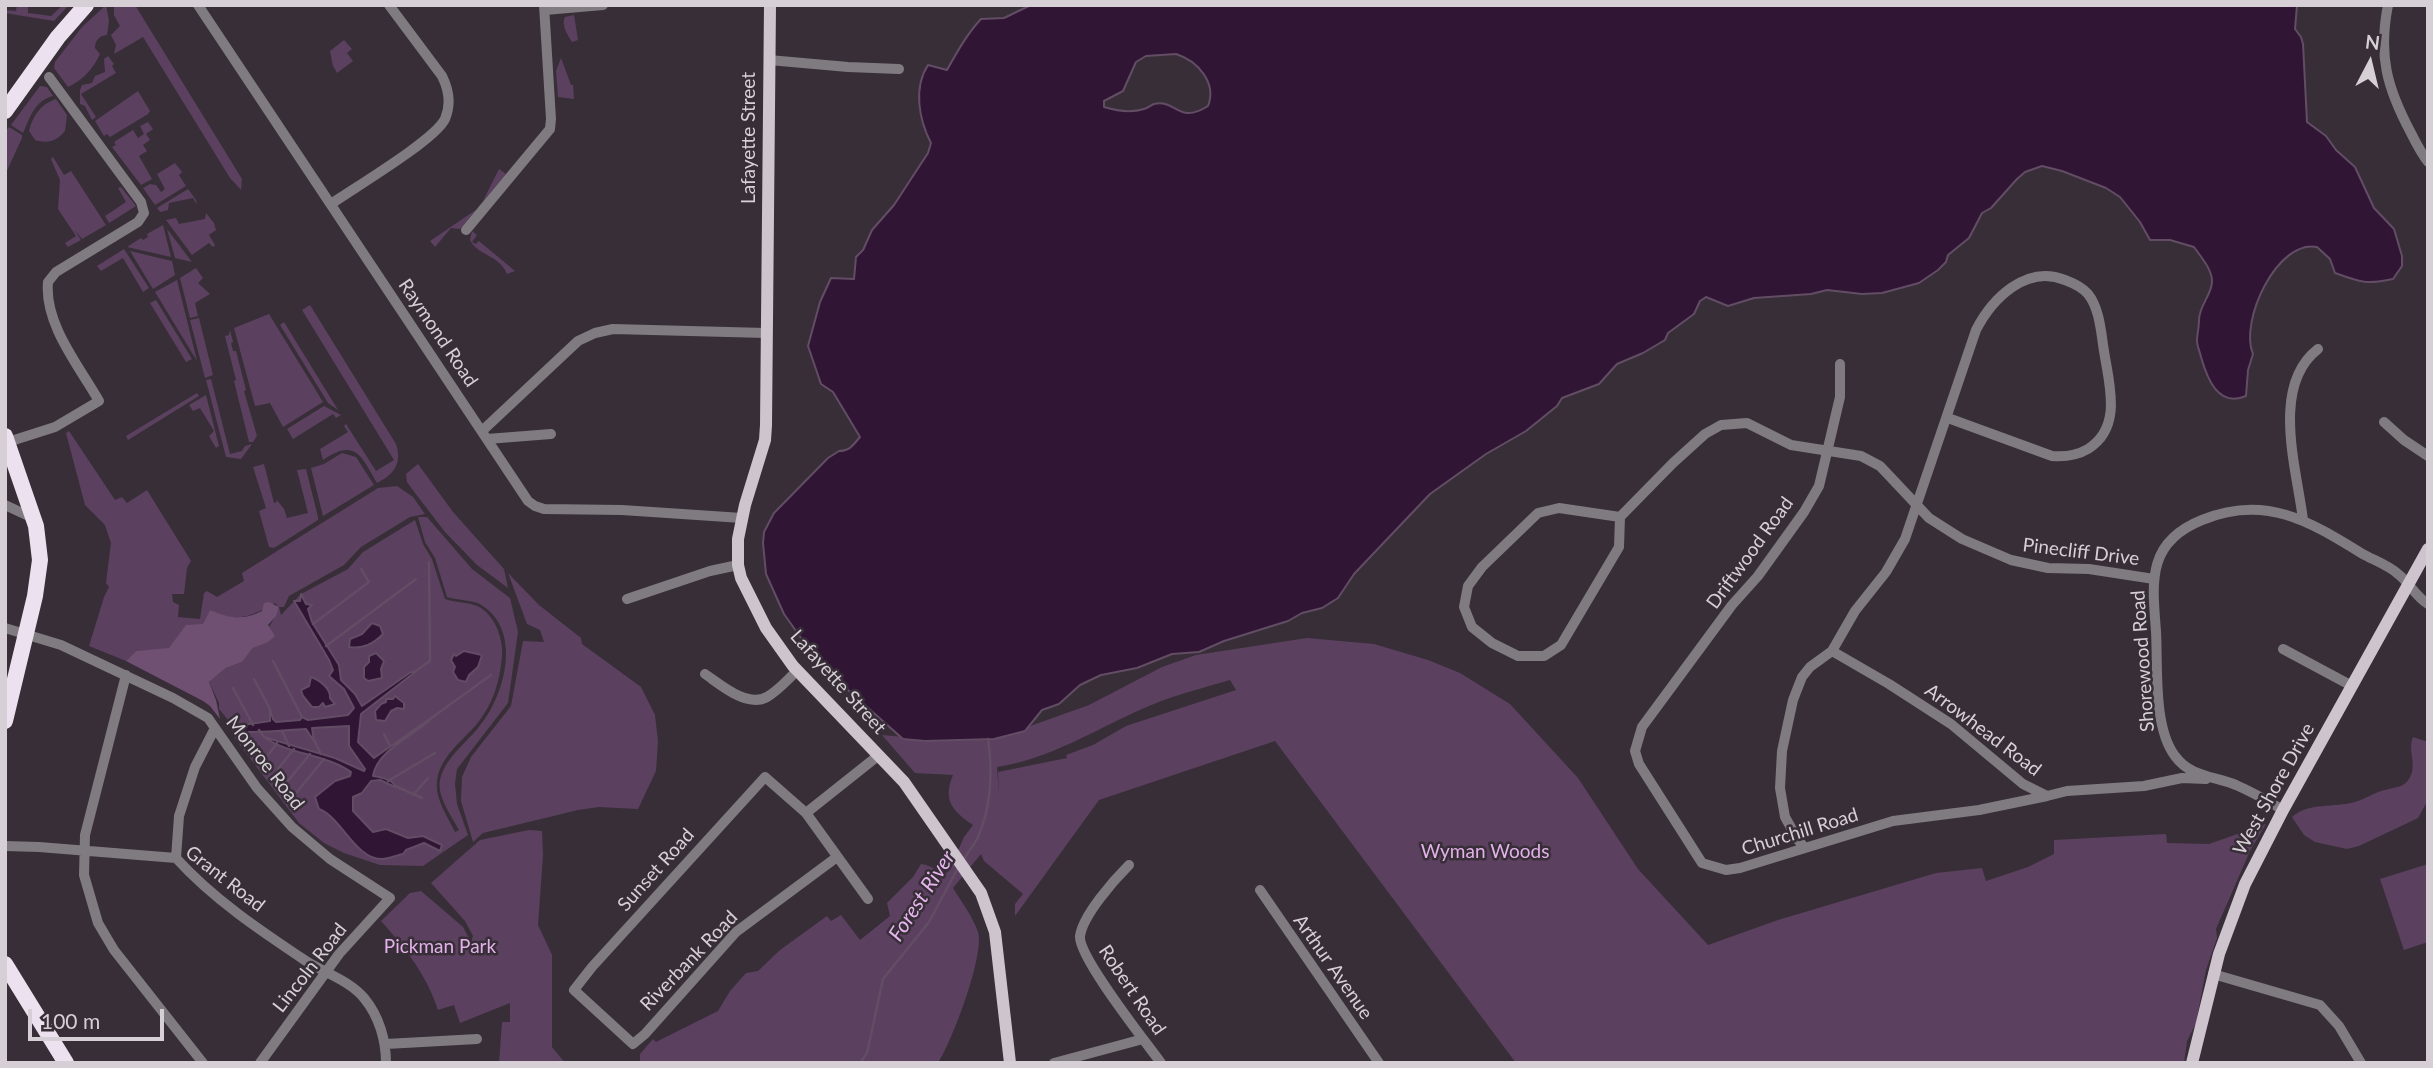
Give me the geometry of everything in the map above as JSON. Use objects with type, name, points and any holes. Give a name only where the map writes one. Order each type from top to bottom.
[{"type":"highway","points":[[8,104],[44,72],[58,37],[86,5]]},
{"type":"highway","points":[[5,721],[40,569],[36,526],[6,439]]},
{"type":"highway","points":[[5,964],[66,1063]]},
{"type":"main road","name":"Lafayette Street","points":[[770,5],[765,440],[742,518],[738,539],[738,565],[748,596],[780,649],[797,671],[904,782],[970,875],[989,911],[995,932],[1010,1063]]},
{"type":"main road","name":"West Shore Drive","points":[[2192,1063],[2213,974],[2245,884],[2283,810],[2428,550]]},
{"type":"street","name":"Raymond Road","points":[[198,5],[528,501],[544,509],[622,510],[742,518]]},
{"type":"street","points":[[331,204],[431,136],[445,119],[449,98],[442,76],[388,5]]},
{"type":"street","points":[[466,230],[550,129],[545,8],[603,5]]},
{"type":"street","points":[[2388,5],[2383,48],[2388,83],[2403,118],[2428,162]]},
{"type":"street","points":[[769,60],[899,69]]},
{"type":"street","points":[[6,439],[55,427],[99,401],[54,322],[48,282],[56,272],[141,220],[144,212],[141,202],[44,72]]},
{"type":"street","points":[[1805,848],[1791,830],[1782,804],[1782,751],[1798,685],[1810,667],[1832,651],[1855,611],[1895,558],[1918,507],[1976,330],[1992,305],[2003,294],[2024,281],[2054,276],[2071,282],[2088,294],[2099,324],[2111,405],[2108,428],[2095,444],[2077,454],[2052,456],[1948,418]]},
{"type":"street","points":[[485,435],[578,341],[595,333],[613,329],[766,332]]},
{"type":"street","points":[[2303,520],[2290,405],[2292,391],[2302,365],[2318,349]]},
{"type":"street","name":"Driftwood Road","points":[[1637,740],[1651,713],[1804,512],[1819,486],[1840,397],[1840,364]]},
{"type":"street","points":[[2384,422],[2428,456]]},
{"type":"street","name":"Pinecliff Drive","points":[[1619,517],[1705,434],[1721,425],[1748,423],[1791,445],[1861,456],[1880,466],[1918,507],[1962,539],[2023,565],[2089,569],[2154,579]]},
{"type":"street","points":[[485,435],[551,434]]},
{"type":"street","points":[[5,505],[33,518]]},
{"type":"street","points":[[1559,508],[1619,517],[1619,547],[1561,645],[1544,656],[1518,656],[1492,643],[1472,627],[1464,607],[1468,586],[1482,567],[1538,513],[1559,508]]},
{"type":"street","name":"Shorewood Road","points":[[2283,810],[2234,785],[2208,779],[2176,758],[2164,735],[2159,693],[2154,579],[2158,558],[2168,543],[2185,529],[2207,518],[2236,511],[2266,510],[2303,520],[2397,572],[2418,598],[2428,604]]},
{"type":"street","points":[[627,599],[710,571],[738,565]]},
{"type":"street","name":"Monroe Road","points":[[5,628],[61,645],[208,718],[257,788],[292,827],[330,859],[390,898]]},
{"type":"street","points":[[2283,649],[2352,686]]},
{"type":"street","name":"Arrowhead Road","points":[[1832,651],[1951,724],[2023,784],[2048,796],[2135,787],[2182,778],[2208,779]]},
{"type":"street","points":[[705,674],[732,693],[746,699],[758,700],[767,697],[797,671]]},
{"type":"street","points":[[126,675],[93,799],[84,850],[84,875],[99,923],[114,950],[203,1063]]},
{"type":"street","points":[[176,859],[179,816],[195,767],[215,728]]},
{"type":"street","name":"Churchill Road","points":[[1637,740],[1635,751],[1639,764],[1673,815],[1692,850],[1702,863],[1713,868],[1740,869],[1909,818],[1979,810],[2048,796]]},
{"type":"street","points":[[868,899],[806,813],[879,755]]},
{"type":"street","name":"Sunset Road","points":[[574,990],[766,778],[806,813]]},
{"type":"street","name":"Grant Road","points":[[5,846],[176,859],[196,881],[277,942],[339,979],[364,998],[376,1018],[386,1044]]},
{"type":"street","name":"Riverbank Road","points":[[574,990],[633,1044],[736,932],[837,857]]},
{"type":"street","name":"Robert Road","points":[[1129,865],[1094,906],[1080,933],[1080,943],[1098,975],[1161,1063]]},
{"type":"street","name":"Arthur Avenue","points":[[1260,890],[1379,1063]]},
{"type":"street","name":"Lincoln Road","points":[[260,1063],[339,954],[390,898]]},
{"type":"street","points":[[2213,974],[2320,1005],[2339,1026],[2361,1063]]},
{"type":"street","points":[[386,1063],[386,1044],[477,1039]]},
{"type":"street","points":[[1054,1063],[1143,1039]]},
{"type":"green space","points":[[17,5],[28,5],[28,13],[51,16],[63,5],[69,5],[54,21],[5,13],[5,10],[16,11]]},
{"type":"green space","points":[[106,5],[109,21],[107,35],[98,39],[95,45],[100,54],[87,74],[68,87],[54,68],[55,62],[82,27]]},
{"type":"green space","points":[[114,5],[135,5],[242,179],[241,190],[230,178],[143,37],[114,54],[116,45],[111,35],[120,26],[114,15]]},
{"type":"green space","points":[[574,15],[578,40],[572,42],[564,23],[565,17]]},
{"type":"green space","points":[[344,40],[352,49],[347,53],[353,61],[337,73],[330,51]]},
{"type":"green space","points":[[108,56],[116,73],[81,94],[96,117],[92,120],[85,106],[80,104],[80,90],[82,85],[92,83],[95,76],[105,72],[104,59]]},
{"type":"green space","points":[[561,58],[573,85],[574,99],[558,97],[556,71]]},
{"type":"green space","points":[[40,86],[47,87],[53,96],[37,106],[23,133],[11,125]]},
{"type":"green space","points":[[138,91],[150,111],[148,114],[110,137],[107,134],[104,136],[95,121]]},
{"type":"green space","points":[[56,99],[67,115],[65,131],[52,141],[35,140],[29,131],[33,120],[42,107]]},
{"type":"green space","points":[[148,122],[153,129],[146,134],[150,140],[143,145],[147,151],[139,156],[152,179],[141,185],[112,147],[116,145],[114,142],[133,130],[138,138],[144,134],[140,126]]},
{"type":"green space","points":[[9,127],[22,135],[22,138],[5,175],[5,132]]},
{"type":"green space","points":[[53,157],[64,175],[71,171],[106,225],[82,239],[74,229],[81,240],[68,247],[65,243],[76,236],[58,209],[60,180],[51,159]]},
{"type":"green space","points":[[175,163],[182,172],[179,175],[186,186],[155,205],[143,188],[150,184],[156,185],[161,192],[165,189],[157,174]]},
{"type":"green space","points":[[499,169],[506,174],[482,202]]},
{"type":"green space","points":[[121,187],[136,206],[109,223],[105,216],[126,202],[118,188]]},
{"type":"green space","points":[[188,189],[197,205],[193,198],[169,203],[168,210],[160,212],[157,208]]},
{"type":"green space","points":[[476,210],[460,229],[451,228],[435,247],[430,241]]},
{"type":"green space","points":[[206,213],[216,230],[209,235],[215,245],[213,247],[209,243],[192,255],[166,220],[176,218],[179,224],[205,219]]},
{"type":"green space","points":[[163,225],[171,257],[127,247],[141,238],[143,240],[148,237],[147,234]]},
{"type":"green space","points":[[167,229],[192,262],[175,258]]},
{"type":"green space","points":[[472,231],[477,235],[472,242],[476,244],[479,241],[515,271],[507,274],[499,263],[478,249],[470,240]]},
{"type":"green space","points":[[124,249],[149,288],[143,292],[123,258],[101,271],[97,266]]},
{"type":"green space","points":[[130,251],[172,261],[175,275],[153,289]]},
{"type":"green space","points":[[196,268],[203,278],[198,283],[210,294],[195,303],[198,316],[190,318],[180,278]]},
{"type":"green space","points":[[177,280],[197,361],[155,292]]},
{"type":"green space","points":[[156,300],[192,359],[186,362],[150,303]]},
{"type":"green space","points":[[310,305],[396,444],[398,457],[393,472],[377,483],[366,464],[350,450],[343,450],[323,460],[320,449],[348,432],[344,426],[346,424],[376,471],[394,460],[302,310]]},
{"type":"green space","points":[[269,314],[323,402],[283,427],[270,403],[255,406],[234,328]]},
{"type":"green space","points":[[199,318],[213,375],[205,378],[190,320]]},
{"type":"green space","points":[[284,322],[338,410],[328,403],[280,325]]},
{"type":"green space","points":[[230,330],[233,351],[236,351],[257,436],[253,442],[249,442],[234,381],[236,380],[225,336],[229,335]]},
{"type":"green space","points":[[211,379],[230,454],[242,451],[245,446],[252,444],[241,459],[226,457],[206,380]]},
{"type":"green space","points":[[197,393],[199,396],[128,440],[126,436]]},
{"type":"green space","points":[[206,395],[219,446],[216,448],[209,436],[214,431],[200,408],[193,411],[189,405]]},
{"type":"green space","points":[[324,406],[341,415],[336,418],[333,414],[293,439],[287,429]]},
{"type":"green space","points":[[69,431],[115,500],[122,497],[127,503],[147,490],[191,561],[187,568],[184,594],[172,594],[173,602],[179,605],[178,617],[200,619],[204,593],[207,591],[217,597],[244,581],[242,573],[378,488],[397,486],[413,497],[425,514],[410,517],[361,547],[344,565],[289,596],[284,607],[275,603],[243,617],[228,617],[210,611],[203,625],[186,626],[169,649],[136,651],[126,661],[89,646],[109,587],[106,583],[111,543],[105,525],[85,505],[66,433]]},
{"type":"green space","points":[[342,453],[356,457],[374,485],[323,516],[311,468]]},
{"type":"green space","points":[[264,464],[274,503],[277,502],[276,499],[287,518],[308,513],[297,470],[306,469],[318,517],[318,520],[274,548],[269,547],[259,511],[266,508],[253,467]]},
{"type":"green space","points":[[418,464],[453,512],[504,569],[508,588],[477,565],[445,532],[412,489],[406,474]]},
{"type":"green space","points":[[418,517],[427,517],[472,569],[510,598],[518,632],[508,703],[457,769],[457,804],[468,835],[423,866],[380,865],[324,843],[299,823],[234,737],[209,682],[226,668],[242,662],[253,648],[259,645],[279,607],[281,615],[301,594],[348,569],[363,552],[415,520],[445,599],[481,608],[495,623],[501,643],[499,675],[491,701],[476,725],[446,758],[439,773],[438,795],[455,832],[459,830],[443,799],[440,780],[451,758],[478,728],[495,700],[502,683],[506,649],[503,632],[495,618],[483,606],[447,597]]},
{"type":"green space","points":[[508,573],[539,605],[581,638],[582,644],[641,687],[655,715],[658,741],[656,771],[638,809],[599,807],[578,810],[483,833],[473,842],[461,801],[462,777],[471,757],[511,706],[523,641],[544,642],[540,630],[527,624]]},
{"type":"green space","name":"Wyman Woods","points":[[1307,638],[1374,644],[1460,673],[1510,704],[1578,778],[1638,869],[1708,945],[1778,920],[1936,873],[1982,868],[1986,881],[2028,867],[2054,854],[2054,840],[2166,834],[2167,843],[2209,844],[2266,824],[2250,851],[2216,929],[2217,938],[2206,970],[2196,1023],[2187,1041],[2184,1063],[1516,1063],[1275,741],[1099,800],[1015,916],[1015,904],[1023,894],[984,861],[981,854],[953,888],[976,926],[979,943],[966,998],[938,1063],[640,1063],[640,1054],[653,1039],[656,1042],[718,1011],[730,991],[746,973],[758,971],[780,950],[827,916],[831,921],[841,915],[860,940],[890,916],[887,903],[913,877],[921,864],[946,873],[949,871],[964,837],[973,825],[955,810],[949,799],[953,775],[915,773],[882,735],[948,741],[994,739],[1089,705],[1162,667],[1196,655]],"holes":[[[1230,680],[1236,690],[1126,726],[1093,745],[1066,755],[1067,758],[998,772],[999,795],[997,767],[1054,751],[1174,696]]]},
{"type":"green space","points":[[2413,737],[2428,742],[2428,800],[2418,818],[2347,849],[2315,842],[2304,835],[2292,817],[2299,812],[2314,807],[2355,802],[2407,782],[2413,769]]},
{"type":"green space","name":"Pickman Park","points":[[529,830],[542,831],[538,925],[552,955],[552,1047],[565,1063],[499,1063],[502,1022],[510,1022],[510,1003],[460,1023],[454,1005],[438,1010],[428,985],[414,963],[381,921],[410,893],[421,891],[463,927],[471,942],[473,936],[465,921],[431,883],[480,840]]},
{"type":"green space","points":[[2428,864],[2428,942],[2404,950],[2380,879]]},
{"type":"shaded area","points":[[1031,5],[2297,5],[2295,29],[2303,44],[2307,122],[2326,136],[2336,150],[2355,167],[2374,208],[2394,229],[2402,256],[2402,266],[2393,279],[2363,282],[2335,273],[2330,259],[2317,247],[2302,248],[2288,256],[2275,269],[2265,286],[2251,323],[2253,354],[2248,370],[2246,396],[2228,398],[2210,382],[2197,345],[2201,309],[2212,280],[2208,267],[2194,247],[2170,240],[2150,240],[2120,197],[2106,188],[2042,166],[2025,172],[2017,179],[1991,208],[1982,213],[1969,238],[1948,255],[1946,262],[1938,270],[1919,283],[1882,293],[1827,290],[1811,294],[1754,298],[1728,306],[1706,297],[1700,301],[1694,314],[1668,333],[1665,340],[1617,364],[1599,384],[1562,398],[1557,406],[1526,431],[1486,454],[1430,494],[1354,574],[1338,598],[1322,608],[1199,652],[1172,654],[1137,668],[1101,675],[1080,685],[1059,704],[1042,710],[1025,731],[994,739],[903,739],[848,690],[811,652],[784,614],[766,574],[764,532],[774,513],[828,458],[839,451],[849,449],[860,437],[833,392],[821,384],[808,346],[820,302],[831,278],[854,279],[856,257],[863,250],[872,230],[894,205],[928,153],[931,143],[919,104],[923,74],[928,65],[947,70],[981,19],[1004,18]],"holes":[[[1176,54],[1198,67],[1208,81],[1208,106],[1190,113],[1162,103],[1134,111],[1104,107],[1104,101],[1123,91],[1136,62],[1146,56]]]},
{"type":"shaded area","points":[[301,594],[306,604],[312,605],[308,609],[312,622],[339,665],[341,680],[362,706],[411,672],[415,672],[361,714],[358,742],[374,758],[431,718],[388,752],[376,767],[373,776],[389,781],[395,787],[380,780],[371,781],[362,793],[353,797],[353,811],[373,832],[386,829],[408,838],[423,836],[442,845],[440,851],[424,843],[406,850],[403,854],[384,859],[364,853],[327,813],[319,809],[315,797],[335,781],[350,776],[351,772],[330,761],[273,743],[264,737],[335,758],[364,771],[349,746],[349,726],[312,728],[314,741],[306,729],[236,731],[236,726],[270,721],[270,709],[276,722],[300,720],[302,717],[308,720],[348,715],[354,708],[344,689],[329,676],[333,670],[329,660],[294,601],[300,601]]},
{"type":"shaded area","points":[[269,602],[279,607],[276,616],[268,625],[275,636],[253,648],[242,662],[226,668],[209,682],[220,719],[203,701],[126,661],[136,651],[169,648],[186,625],[203,624],[210,610],[223,615],[242,617],[262,611],[264,603]]},
{"type":"shaded area","points":[[372,623],[380,626],[383,634],[368,645],[349,647],[350,639],[362,634]]},
{"type":"shaded area","points":[[464,651],[482,655],[478,667],[466,682],[458,680],[451,660],[454,654],[456,656]]},
{"type":"shaded area","points":[[376,653],[384,661],[382,678],[368,681],[364,678],[364,667],[369,662],[369,656]]},
{"type":"shaded area","points":[[311,677],[324,685],[335,704],[325,707],[323,703],[319,707],[312,707],[301,690],[309,686]]},
{"type":"shaded area","points":[[395,696],[404,703],[404,709],[391,711],[385,721],[376,720],[375,711],[386,699],[393,699]]},
{"type":"waterway","points":[[414,672],[430,661],[429,562]]},
{"type":"waterway","points":[[313,624],[369,582],[361,569]]},
{"type":"waterway","points":[[326,646],[416,579]]},
{"type":"waterway","points":[[273,661],[302,717]]},
{"type":"waterway","points":[[430,719],[491,675]]},
{"type":"waterway","points":[[254,679],[270,709]]},
{"type":"waterway","points":[[233,688],[253,725]]},
{"type":"waterway","points":[[259,730],[264,737]]},
{"type":"waterway","points":[[282,731],[289,746]]},
{"type":"waterway","points":[[384,734],[390,746]]},
{"type":"waterway","name":"Forest River","points":[[963,861],[978,837],[986,814],[990,776],[988,739]]},
{"type":"waterway","points":[[314,740],[321,754]]},
{"type":"waterway","points":[[265,759],[277,743]]},
{"type":"waterway","points":[[278,769],[294,749]]},
{"type":"waterway","points":[[388,781],[435,753]]},
{"type":"waterway","points":[[287,782],[310,754]]},
{"type":"waterway","points":[[297,792],[324,759]]},
{"type":"waterway","points":[[414,794],[428,778]]},
{"type":"waterway","points":[[395,786],[422,798]]},
{"type":"waterway","name":"Forest River","points":[[860,1063],[867,1053],[883,979],[929,922],[959,866]]}]
